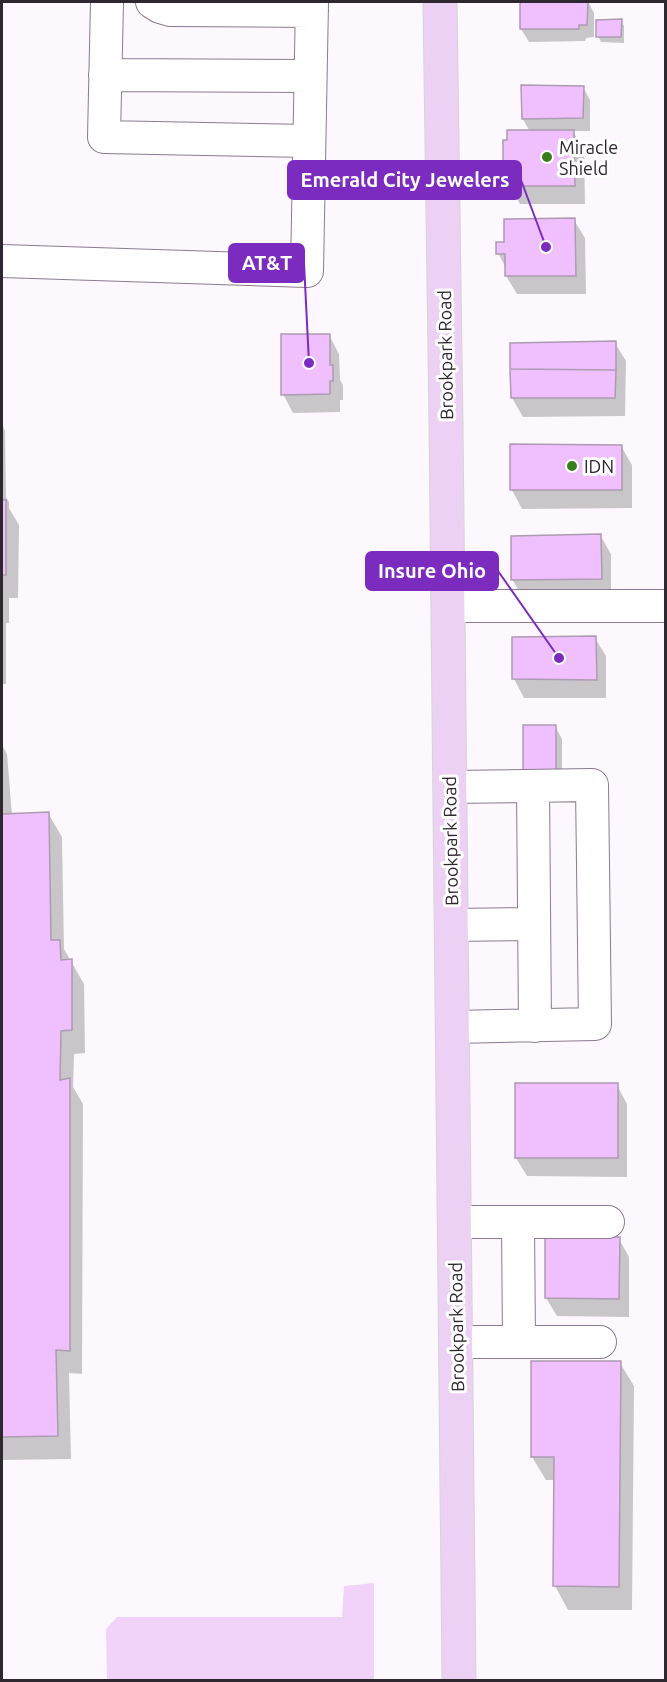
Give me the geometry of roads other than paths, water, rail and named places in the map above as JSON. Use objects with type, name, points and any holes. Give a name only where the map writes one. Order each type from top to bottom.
[{"type":"main road","name":"Brookpark Road","points":[[440,2],[459,1680]]},
{"type":"street","points":[[107,2],[104,138],[309,141]]},
{"type":"street","points":[[2,261],[307,271],[312,6],[170,10],[152,2]]},
{"type":"street","points":[[105,75],[310,76]]},
{"type":"street","points":[[448,606],[666,606]]},
{"type":"street","points":[[450,787],[592,785],[595,1024],[453,1027]]},
{"type":"street","points":[[533,786],[535,1026]]},
{"type":"street","points":[[451,925],[534,924]]},
{"type":"street","points":[[455,1222],[609,1222]]},
{"type":"street","points":[[518,1222],[519,1342]]},
{"type":"street","points":[[456,1342],[600,1342]]},
{"type":"place","name":"Miracle Shield","points":[[547,157]]},
{"type":"place","name":"Emerald City Jewelers","points":[[546,247]]},
{"type":"place","name":"AT&T","points":[[309,363]]},
{"type":"place","name":"IDN","points":[[572,466]]},
{"type":"place","name":"Insure Ohio","points":[[559,658]]}]
